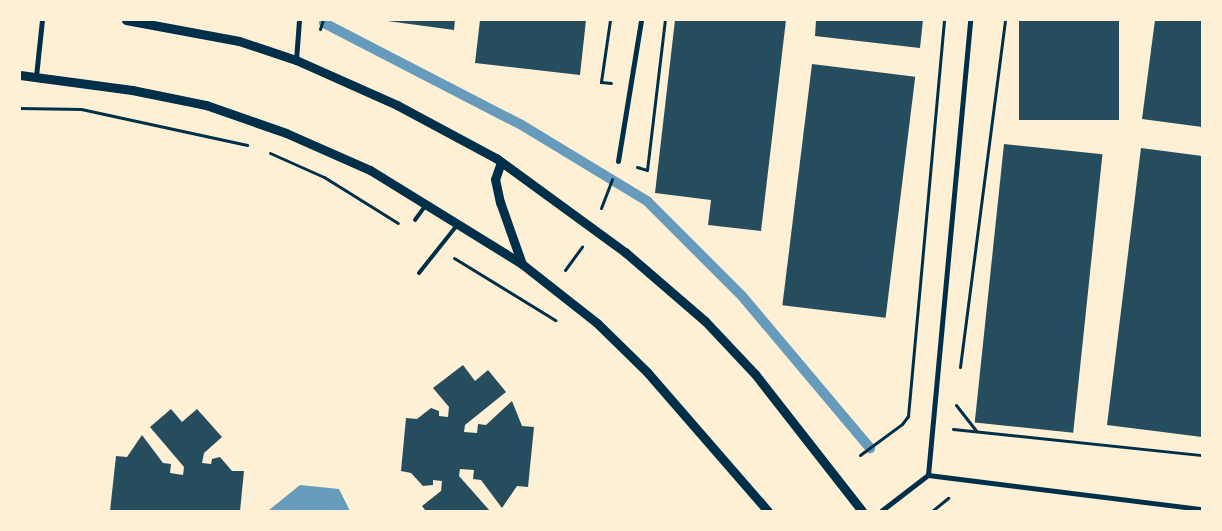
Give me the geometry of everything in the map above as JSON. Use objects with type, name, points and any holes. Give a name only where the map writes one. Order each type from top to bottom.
[{"type":"street","points":[[36,76],[42,20]]},
{"type":"street","points":[[126,20],[239,40],[296,60],[397,105],[501,162],[594,229],[705,322],[755,374],[862,511]]},
{"type":"street","points":[[296,60],[300,20]]},
{"type":"street","points":[[618,161],[642,20]]},
{"type":"street","points":[[928,475],[930,427],[970,20]]},
{"type":"street","points":[[20,75],[206,104],[286,133],[370,170],[522,264],[554,286],[647,372],[765,507],[775,511]]},
{"type":"street","points":[[501,162],[495,179],[500,202],[522,264]]},
{"type":"street","points":[[881,511],[928,475],[1202,508]]},
{"type":"lane","points":[[415,220],[426,205]]},
{"type":"lane","points":[[419,272],[458,224]]},
{"type":"path","points":[[610,20],[602,82],[631,86]]},
{"type":"path","points":[[618,161],[647,170],[665,20]]},
{"type":"path","points":[[860,455],[902,424],[908,416],[944,20]]},
{"type":"path","points":[[959,376],[1005,20]]},
{"type":"path","points":[[541,312],[554,286],[594,229],[605,199]]},
{"type":"path","points":[[957,396],[956,406],[976,431]]},
{"type":"path","points":[[902,424],[1202,456]]},
{"type":"water","points":[[300,485],[339,489],[350,511],[269,510]]},
{"type":"building","points":[[380,20],[455,20],[454,30]]},
{"type":"building","points":[[480,20],[586,20],[580,75],[475,63]]},
{"type":"building","points":[[675,20],[786,20],[761,231],[708,225],[711,200],[655,193]]},
{"type":"building","points":[[816,20],[923,20],[920,48],[815,36]]},
{"type":"building","points":[[1019,20],[1119,20],[1119,120],[1019,120]]},
{"type":"building","points":[[1155,20],[1202,20],[1202,127],[1142,119]]},
{"type":"building","points":[[812,64],[915,77],[886,318],[782,305]]},
{"type":"building","points":[[1004,144],[1102,154],[1073,433],[975,422]]},
{"type":"building","points":[[1141,148],[1202,156],[1202,437],[1107,425]]},
{"type":"building","points":[[463,365],[475,381],[488,370],[506,392],[465,425],[464,432],[477,433],[478,424],[486,425],[512,401],[522,426],[534,427],[528,487],[517,486],[502,508],[481,480],[473,479],[474,470],[460,469],[459,476],[490,511],[426,511],[422,506],[441,491],[442,481],[433,480],[433,485],[423,486],[411,473],[401,471],[406,418],[417,419],[431,408],[439,411],[439,416],[448,417],[449,407],[433,388]]},
{"type":"building","points":[[171,409],[182,422],[197,409],[222,437],[204,453],[202,463],[211,464],[212,459],[220,457],[232,471],[244,471],[240,511],[110,511],[116,456],[127,457],[142,435],[163,463],[171,464],[170,473],[183,475],[184,467],[150,427]]},
{"type":"waterway","points":[[324,23],[520,124],[647,201],[742,296],[870,448]]}]
